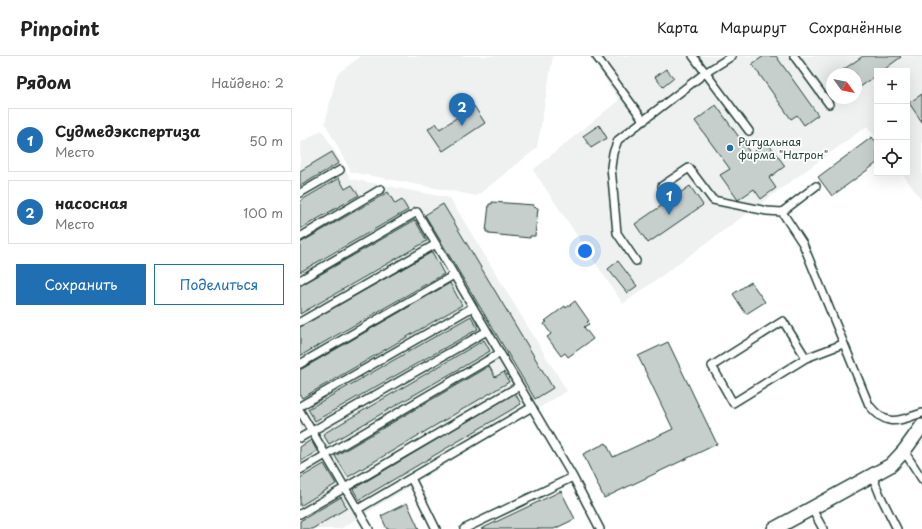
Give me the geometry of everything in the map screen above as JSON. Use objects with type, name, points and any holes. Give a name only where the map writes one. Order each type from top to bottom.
[{"type":"street","points":[[774,529],[789,526],[812,509],[891,465],[904,451],[922,426]]},
{"type":"lane","points":[[596,56],[644,121]]},
{"type":"lane","points":[[692,56],[749,131]]},
{"type":"lane","points":[[636,261],[617,233],[611,167],[613,153],[618,140],[705,73],[732,56]]},
{"type":"lane","points":[[794,56],[826,100]]},
{"type":"lane","points":[[662,186],[689,168],[713,200],[766,211],[782,212],[816,186]]},
{"type":"lane","points":[[300,193],[340,170]]},
{"type":"lane","points":[[300,236],[381,189]]},
{"type":"lane","points":[[300,280],[417,212],[573,477],[600,529]]},
{"type":"lane","points":[[782,212],[804,244],[843,344],[869,405],[877,416],[886,421],[897,422],[922,413]]},
{"type":"lane","points":[[300,322],[436,244]]},
{"type":"lane","points":[[300,364],[454,275]]},
{"type":"lane","points":[[300,406],[473,307]]},
{"type":"lane","points":[[806,358],[783,321],[712,366],[733,403],[806,358],[843,344]]},
{"type":"lane","points":[[300,438],[487,331]]},
{"type":"lane","points":[[300,470],[500,353]]},
{"type":"lane","points":[[300,514],[519,386]]},
{"type":"lane","points":[[358,509],[532,407]]},
{"type":"lane","points":[[300,411],[369,529]]},
{"type":"lane","points":[[904,451],[922,479]]},
{"type":"lane","points":[[872,475],[880,496],[897,529]]},
{"type":"lane","points":[[464,529],[573,477]]},
{"type":"lane","points":[[411,478],[436,529]]},
{"type":"lane","points":[[812,509],[823,529]]},
{"type":"shaded area","points":[[361,56],[553,56],[537,148],[477,196],[351,172],[325,123],[337,74]]},
{"type":"shaded area","points":[[590,56],[922,56],[922,201],[904,176],[910,176],[910,68],[874,68],[874,136],[867,126],[623,304],[533,170],[619,100]]},
{"type":"shaded area","points":[[322,130],[351,179],[450,198],[567,391],[340,529],[300,529],[300,143]]},
{"type":"building","points":[[764,56],[776,56],[818,115],[804,125],[797,115],[791,119],[752,64]]},
{"type":"building","points":[[863,56],[901,57],[886,68],[874,68],[874,77],[862,86],[862,68],[846,68]]},
{"type":"building","points":[[666,69],[674,78],[663,87],[655,77]]},
{"type":"building","points":[[922,94],[922,122],[910,104],[910,102]]},
{"type":"building","name":"Ритуальная фирма \"Натрон\"","points":[[716,105],[751,154],[767,142],[785,166],[769,178],[776,188],[761,199],[754,189],[738,200],[720,175],[730,169],[695,121]]},
{"type":"building","points":[[474,106],[485,123],[443,151],[428,129],[436,123],[440,129]]},
{"type":"building","points":[[599,125],[607,138],[591,148],[583,136]]},
{"type":"building","points":[[872,137],[874,139],[874,165],[832,196],[818,177]]},
{"type":"building","points":[[332,152],[339,163],[300,186],[300,171]]},
{"type":"building","points":[[339,178],[345,189],[352,185],[359,195],[300,229],[300,201]]},
{"type":"building","points":[[690,186],[703,205],[648,243],[635,224]]},
{"type":"building","points":[[388,192],[395,204],[402,200],[408,210],[300,272],[300,243]]},
{"type":"building","points":[[492,202],[534,205],[533,207],[538,208],[535,236],[530,236],[530,238],[489,234],[489,232],[486,232],[489,204],[492,204]]},
{"type":"building","points":[[443,204],[553,388],[535,399],[425,215]]},
{"type":"building","points":[[415,220],[427,241],[300,314],[300,286]]},
{"type":"building","points":[[432,252],[444,274],[300,356],[300,327]]},
{"type":"building","points":[[618,261],[637,286],[627,293],[608,269]]},
{"type":"building","points":[[751,282],[765,302],[746,314],[733,294]]},
{"type":"building","points":[[450,283],[462,305],[302,398],[300,395],[300,370]]},
{"type":"building","points":[[575,301],[589,321],[587,322],[589,324],[584,327],[593,339],[568,357],[565,353],[561,356],[547,337],[551,334],[544,324],[547,322],[545,321],[565,306],[566,308]]},
{"type":"building","points":[[471,316],[478,329],[315,421],[308,409]]},
{"type":"building","points":[[484,340],[490,351],[329,444],[323,434]]},
{"type":"building","points":[[668,342],[717,444],[604,498],[583,454],[606,443],[613,457],[673,429],[638,356]]},
{"type":"building","points":[[489,366],[495,377],[504,372],[509,382],[348,477],[335,456]]},
{"type":"building","points":[[515,393],[521,404],[359,500],[353,489]]},
{"type":"building","points":[[311,440],[317,451],[300,462],[300,447]]},
{"type":"building","points":[[324,464],[336,484],[300,506],[300,478]]},
{"type":"building","points":[[561,491],[575,519],[554,529],[481,529]]},
{"type":"building","points":[[341,497],[347,508],[312,529],[300,529],[300,521]]},
{"type":"building","points":[[407,503],[419,529],[387,529],[381,516]]},
{"type":"place","name":"насосная","points":[[462,126]]},
{"type":"place","name":"Ритуальная фирма \"Натрон\"","points":[[730,148]]},
{"type":"place","name":"Судмедэкспертиза","points":[[669,215]]}]
